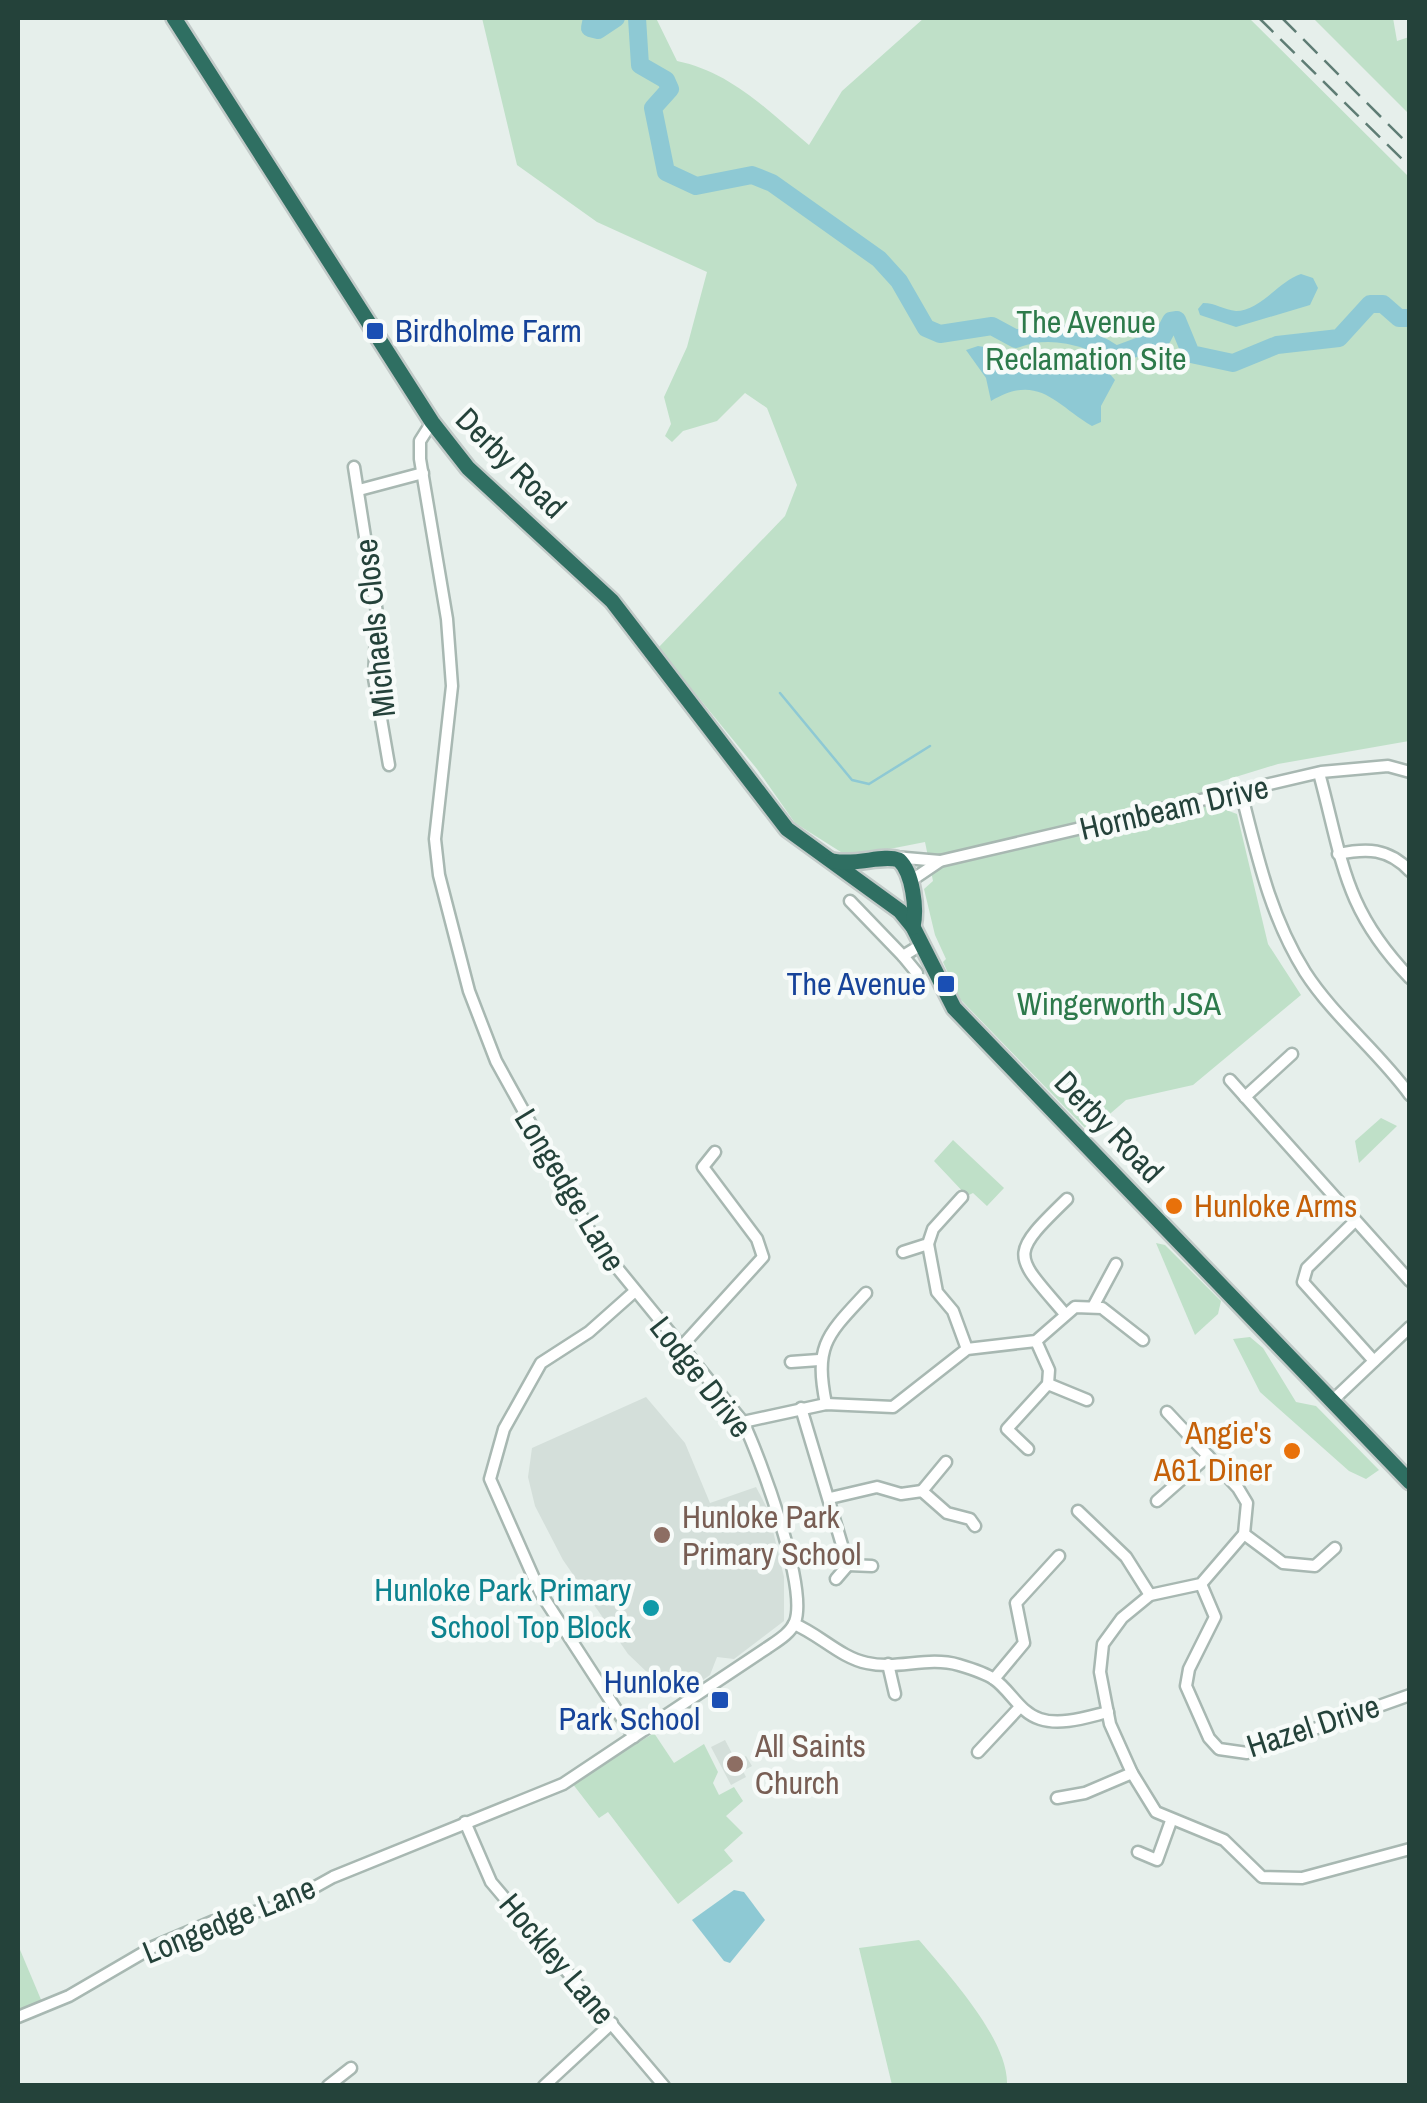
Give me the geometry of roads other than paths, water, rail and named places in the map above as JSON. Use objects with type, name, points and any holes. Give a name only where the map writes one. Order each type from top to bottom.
[{"type":"highway","name":"Derby Road","points":[[174,18],[432,422],[468,468],[596,582],[763,802],[824,859],[878,896],[913,927],[954,1008],[1410,1482]]},
{"type":"highway","points":[[824,859],[854,865],[876,860],[893,858],[905,865],[909,883],[896,898],[878,896],[867,877],[876,860]]},
{"type":"highway","name":"Derby Road","points":[[909,883],[916,915],[913,927]]},
{"type":"street","name":"Longedge Lane","points":[[18,2017],[69,1996],[190,1931],[214,1921],[281,1906],[333,1877],[564,1784],[634,1736],[540,1592],[490,1479],[504,1430],[542,1363],[589,1332],[634,1292],[596,1242],[496,1060],[469,991],[448,912],[435,839],[452,686],[447,619],[420,441],[432,422]]},
{"type":"street","name":"Michaels Close","points":[[354,467],[378,613],[374,678],[390,765]]},
{"type":"street","points":[[360,490],[423,473]]},
{"type":"street","name":"Hornbeam Drive","points":[[893,858],[940,862],[1319,773],[1388,766],[1410,772]]},
{"type":"street","points":[[1319,773],[1338,854],[1358,911],[1382,949],[1410,978]]},
{"type":"street","points":[[1241,792],[1264,885],[1285,936],[1327,1000],[1408,1092]]},
{"type":"street","points":[[1338,854],[1374,849],[1410,870]]},
{"type":"street","name":"Hornbeam Drive","points":[[909,883],[940,862]]},
{"type":"street","points":[[850,902],[918,973]]},
{"type":"street","points":[[903,956],[921,945]]},
{"type":"street","points":[[1245,1097],[1292,1054]]},
{"type":"street","points":[[1230,1080],[1335,1192],[1355,1221],[1410,1280]]},
{"type":"street","points":[[682,1346],[764,1256],[757,1239],[703,1168],[715,1152]]},
{"type":"street","points":[[962,1198],[933,1229],[928,1244],[937,1292],[953,1311],[967,1349]]},
{"type":"street","points":[[1065,1314],[1027,1272],[1023,1259],[1033,1233],[1067,1199]]},
{"type":"street","points":[[1355,1221],[1307,1268],[1303,1282],[1374,1361]]},
{"type":"street","points":[[902,1252],[928,1244]]},
{"type":"street","points":[[743,1422],[826,1404],[892,1406],[967,1349],[1036,1341],[1065,1314],[1094,1304],[1116,1264]]},
{"type":"street","name":"Lodge Drive","points":[[634,1292],[743,1422],[755,1448],[792,1569],[798,1604],[794,1624]]},
{"type":"street","points":[[826,1404],[819,1360],[829,1334],[866,1293]]},
{"type":"street","points":[[1094,1304],[1143,1340]]},
{"type":"street","points":[[1330,1403],[1410,1327]]},
{"type":"street","points":[[994,1438],[1008,1429],[1048,1384],[1048,1370],[1036,1341]]},
{"type":"street","points":[[792,1362],[819,1360]]},
{"type":"street","points":[[1048,1384],[1087,1400]]},
{"type":"street","points":[[802,1408],[848,1566]]},
{"type":"street","points":[[1167,1412],[1247,1503],[1244,1534],[1200,1584],[1150,1595],[1122,1618],[1103,1644],[1100,1672],[1108,1712],[1132,1773],[1156,1812],[1224,1840],[1262,1877],[1302,1878],[1410,1850]]},
{"type":"street","points":[[1008,1429],[1028,1449]]},
{"type":"street","points":[[1157,1502],[1208,1456]]},
{"type":"street","points":[[830,1498],[877,1487],[901,1494],[922,1491],[946,1462]]},
{"type":"street","points":[[922,1491],[946,1513],[970,1519],[976,1526]]},
{"type":"street","points":[[1078,1511],[1126,1557],[1150,1595]]},
{"type":"street","points":[[1244,1534],[1292,1566],[1315,1566],[1334,1548]]},
{"type":"street","points":[[994,1679],[1024,1643],[1016,1603],[1060,1556]]},
{"type":"street","points":[[836,1579],[848,1566],[872,1566]]},
{"type":"street","name":"Hazel Drive","points":[[1200,1584],[1215,1618],[1186,1686],[1209,1738],[1220,1749],[1248,1752],[1410,1695]]},
{"type":"street","points":[[634,1736],[767,1648],[794,1624],[826,1638],[854,1660],[958,1665],[994,1679],[1020,1707],[1041,1720],[1066,1721],[1108,1712]]},
{"type":"street","points":[[888,1664],[895,1694]]},
{"type":"street","points":[[978,1752],[1020,1707]]},
{"type":"street","points":[[1056,1798],[1085,1794],[1132,1773]]},
{"type":"street","points":[[1138,1852],[1157,1860],[1171,1821]]},
{"type":"street","name":"Hockley Lane","points":[[465,1822],[492,1882],[664,2086]]},
{"type":"street","points":[[544,2086],[612,2023]]},
{"type":"street","points":[[328,2086],[351,2068]]},
{"type":"water","points":[[1301,274],[1313,278],[1318,288],[1310,305],[1236,327],[1200,315],[1198,309],[1203,303],[1245,310]]},
{"type":"water","points":[[978,346],[1018,359],[1026,360],[1044,352],[1103,366],[1115,380],[1101,406],[1101,422],[1092,426],[1045,394],[1034,391],[1007,393],[991,401],[986,378],[966,350]]},
{"type":"water","points":[[734,1890],[744,1892],[765,1920],[730,1963],[724,1961],[692,1920]]},
{"type":"waterway","points":[[592,18],[590,28],[598,30],[616,18]]},
{"type":"waterway","points":[[637,18],[640,65],[666,80],[670,89],[653,108],[666,172],[696,186],[752,175],[772,183],[879,259],[899,281],[926,328],[940,334],[992,326],[1016,339],[1055,333],[1081,338],[1116,355],[1162,338],[1171,321],[1177,320],[1191,354],[1233,363],[1277,345],[1339,338],[1370,304],[1383,304],[1399,318],[1410,318]]},
{"type":"waterway","points":[[780,693],[852,780],[869,784],[930,746]]},
{"type":"railway","points":[[1259,18],[1410,167]]},
{"type":"railway","points":[[1282,18],[1409,145]]},
{"type":"place","name":"Birdholme Farm","points":[[375,331]]},
{"type":"place","name":"The Avenue","points":[[946,984]]},
{"type":"place","name":"Hunloke Arms","points":[[1174,1206]]},
{"type":"place","name":"Angie's A61 Diner","points":[[1292,1451]]},
{"type":"place","name":"Hunloke Park Primary School","points":[[662,1535]]},
{"type":"place","name":"Hunloke Park Primary School Top Block","points":[[651,1608]]},
{"type":"place","name":"Hunloke Park School","points":[[720,1700]]},
{"type":"place","name":"All Saints Church","points":[[735,1764]]},
{"type":"park label","name":"The Avenue Reclamation Site","points":[[1086,340]]},
{"type":"park label","name":"Wingerworth JSA","points":[[1119,1004]]}]
